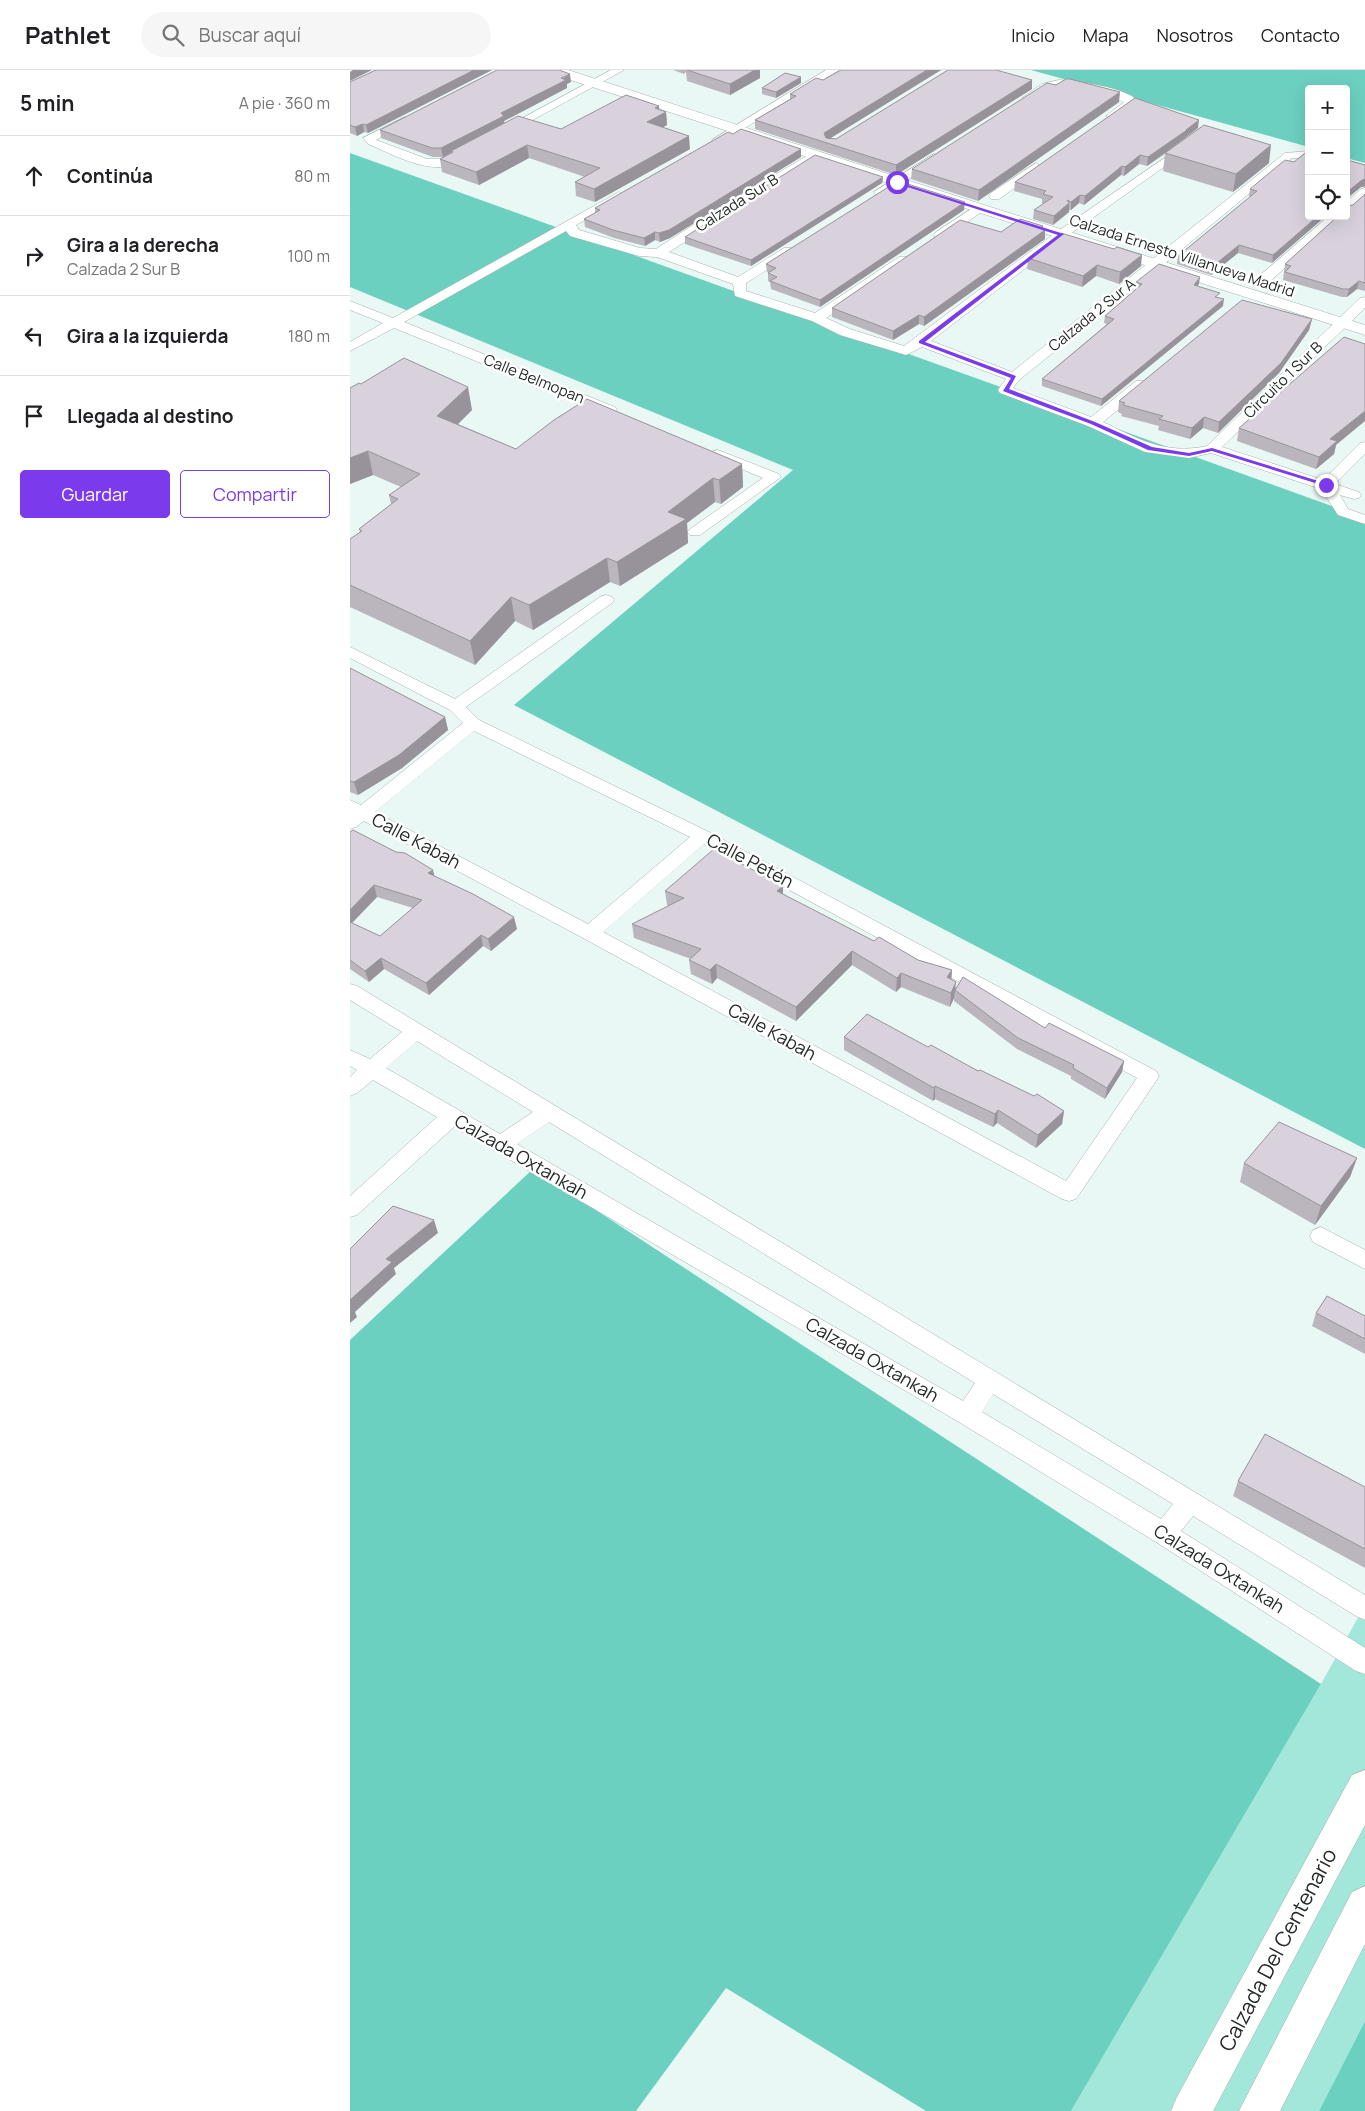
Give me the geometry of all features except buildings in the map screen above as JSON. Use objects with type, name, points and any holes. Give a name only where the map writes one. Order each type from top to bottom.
[{"type":"main road","name":"Calzada Del Centenario","points":[[1191,2111],[1365,1788]]},
{"type":"main road","points":[[1259,2111],[1365,1905]]},
{"type":"street","name":"Calzada Ernesto Villanueva Madrid","points":[[554,70],[605,74],[814,139]]},
{"type":"street","points":[[703,148],[834,70]]},
{"type":"street","name":"Calzada Ernesto Villanueva Madrid","points":[[605,74],[737,129],[897,182],[1365,330]]},
{"type":"street","points":[[489,139],[605,74]]},
{"type":"street","points":[[1029,82],[1046,86]]},
{"type":"street","points":[[1022,102],[1046,86],[1062,83],[1102,91],[1132,101],[1102,123]]},
{"type":"street","points":[[412,117],[369,138],[372,142],[426,163],[445,163],[472,149]]},
{"type":"street","points":[[739,282],[740,293],[817,318],[845,332],[906,351],[921,342],[1062,234],[1198,137]]},
{"type":"street","points":[[872,198],[947,149]]},
{"type":"street","points":[[1271,150],[1289,156],[1305,154]]},
{"type":"street","name":"Calzada Sur B","points":[[659,253],[815,155]]},
{"type":"street","name":"Calzada 2 Sur A","points":[[1014,377],[1289,156]]},
{"type":"street","points":[[995,196],[1044,162]]},
{"type":"street","points":[[896,165],[932,176]]},
{"type":"street","points":[[977,190],[1013,202]]},
{"type":"street","points":[[350,347],[628,191]]},
{"type":"street","points":[[1350,205],[1365,192]]},
{"type":"street","points":[[930,241],[979,208]]},
{"type":"street","name":"Calzada Ernesto Villanueva Madrid","points":[[1059,217],[1096,229]]},
{"type":"street","points":[[1262,281],[1332,220]]},
{"type":"street","points":[[569,224],[574,232],[639,252],[659,253],[739,282]]},
{"type":"street","name":"Calzada Ernesto Villanueva Madrid","points":[[1143,244],[1207,264]]},
{"type":"street","points":[[739,282],[797,245]]},
{"type":"street","points":[[817,318],[914,252]]},
{"type":"street","name":"Calzada Ernesto Villanueva Madrid","points":[[1244,276],[1280,287]]},
{"type":"street","points":[[1236,307],[1250,294]]},
{"type":"street","name":"Calle Belmopan","points":[[350,305],[620,414]]},
{"type":"street","points":[[1336,305],[1361,309]]},
{"type":"street","name":"Circuito 1 Sur B","points":[[1212,449],[1341,323],[1361,309]]},
{"type":"street","points":[[921,342],[1014,377],[1005,390],[1093,423],[1150,449],[1189,454],[1212,449],[1354,495]]},
{"type":"street","points":[[1093,423],[1153,374]]},
{"type":"street","points":[[1326,485],[1365,446]]},
{"type":"street","points":[[695,532],[774,477],[701,447]]},
{"type":"street","points":[[1344,512],[1354,495],[1365,483]]},
{"type":"street","points":[[1326,485],[1344,512],[1365,520]]},
{"type":"street","points":[[456,706],[606,600]]},
{"type":"street","name":"Calle Petén","points":[[350,652],[456,706],[473,724],[703,836],[1149,1076]]},
{"type":"street","points":[[354,814],[473,724]]},
{"type":"street","name":"Calle Kabah","points":[[354,814],[590,933],[1069,1194],[1149,1076]]},
{"type":"street","points":[[590,933],[703,836]]},
{"type":"street","points":[[350,991],[1365,1608]]},
{"type":"street","points":[[350,1088],[416,1031]]},
{"type":"street","name":"Calzada Oxtankah","points":[[350,1057],[967,1415],[1164,1534],[1365,1662]]},
{"type":"street","points":[[500,1145],[549,1112]]},
{"type":"street","points":[[350,1209],[451,1117]]},
{"type":"street","points":[[1321,1236],[1365,1260]]},
{"type":"street","points":[[967,1415],[990,1380]]},
{"type":"street","points":[[1164,1534],[1190,1502]]},
{"type":"green space","points":[[1031,70],[1365,70],[1365,163],[1350,159],[1350,85],[1305,85],[1305,146]]},
{"type":"green space","points":[[350,153],[1365,518],[1365,1149],[514,705],[793,470],[350,287]]},
{"type":"green space","points":[[533,1169],[1321,1684],[1071,2111],[926,2111],[726,1988],[636,2111],[350,2111],[350,1340]]},
{"type":"green space","points":[[1365,1605],[1365,2021],[1319,2111],[1071,2111],[1321,1684]]},
{"type":"green space","points":[[1365,2021],[1365,2111],[1319,2111]]},
{"type":"route","points":[[897,182],[1062,234],[921,342],[1014,377],[1005,390],[1093,423],[1150,449],[1189,454],[1212,449],[1326,485]]}]
